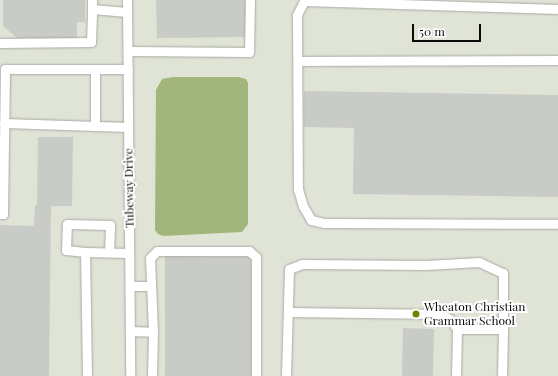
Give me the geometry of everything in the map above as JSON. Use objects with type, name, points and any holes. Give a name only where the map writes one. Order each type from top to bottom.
[{"type":"street","name":"Tubeway Drive","points":[[127,0],[130,376]]},
{"type":"street","points":[[128,51],[249,52],[250,0]]},
{"type":"street","points":[[558,9],[304,0],[298,14],[298,189],[303,206],[311,220],[324,223],[558,224]]},
{"type":"street","points":[[0,43],[91,42],[92,5],[127,12]]},
{"type":"street","points":[[298,61],[558,60]]},
{"type":"street","points":[[0,214],[3,214],[6,69],[128,69]]},
{"type":"street","points":[[95,69],[95,126]]},
{"type":"street","points":[[4,123],[128,127]]},
{"type":"street","points":[[109,252],[110,225],[67,224],[66,250],[129,253]]},
{"type":"street","points":[[152,376],[153,332],[150,258],[157,251],[249,252],[256,257],[256,376]]},
{"type":"street","points":[[85,252],[87,376]]},
{"type":"street","points":[[286,376],[289,269],[302,264],[426,265],[478,262],[503,273],[502,376]]},
{"type":"street","points":[[130,286],[151,286]]},
{"type":"street","points":[[288,312],[442,314],[450,320],[457,329],[456,376]]},
{"type":"street","points":[[457,329],[503,329]]},
{"type":"street","points":[[130,331],[153,332]]},
{"type":"shaded area","points":[[0,0],[558,0],[558,376],[0,376]]},
{"type":"shaded area","points":[[173,77],[238,77],[246,79],[248,83],[248,224],[242,232],[163,236],[158,234],[155,230],[156,90],[162,79]]},
{"type":"building","points":[[3,0],[85,0],[85,22],[77,22],[77,38],[17,38],[3,26]]},
{"type":"building","points":[[156,0],[245,0],[245,37],[157,38]]},
{"type":"building","points":[[304,91],[558,95],[558,197],[353,194],[354,128],[304,127]]},
{"type":"building","points":[[38,137],[73,137],[72,206],[51,206],[49,376],[0,376],[0,225],[34,226],[35,205],[37,205]]},
{"type":"building","points":[[165,256],[251,257],[251,376],[165,376]]},
{"type":"building","name":"Wheaton Christian Grammar School","points":[[403,328],[434,329],[433,376],[402,376]]},
{"type":"place","name":"Wheaton Christian Grammar School","points":[[416,314]]}]
